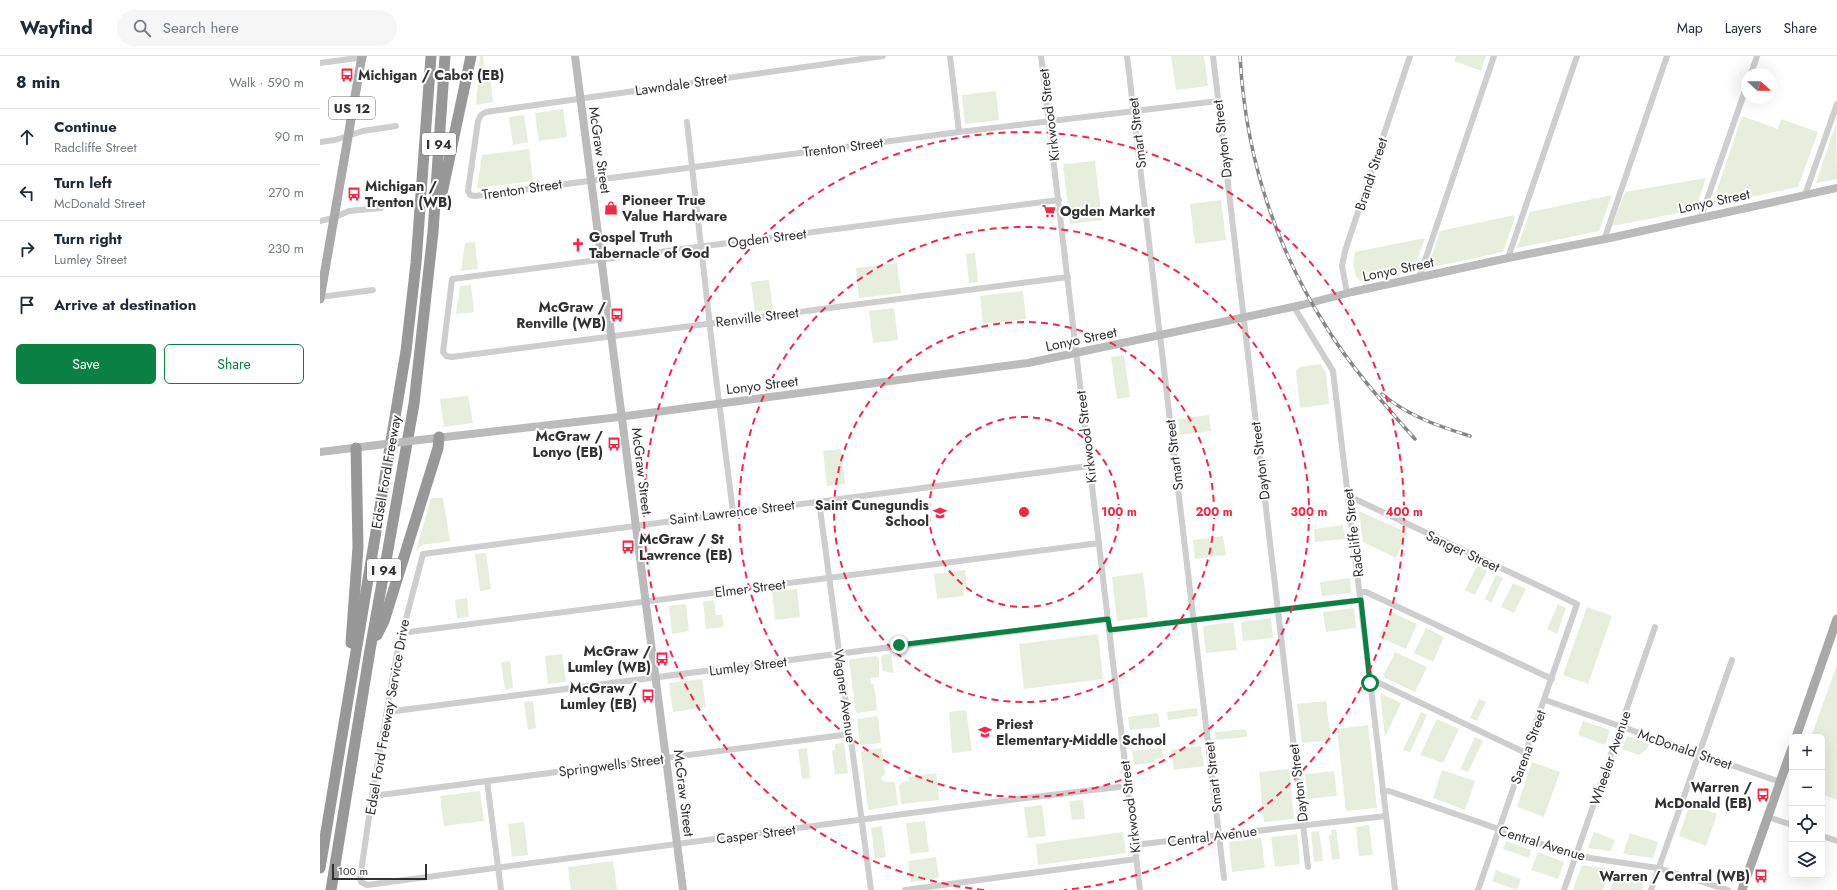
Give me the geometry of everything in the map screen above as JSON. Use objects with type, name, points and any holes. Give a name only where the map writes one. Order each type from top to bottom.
[{"type":"highway","name":"Edsel Ford Freeway","points":[[320,868],[409,331],[416,263],[431,56]]},
{"type":"highway","name":"Edsel Ford Freeway","points":[[331,890],[370,650],[414,404],[433,232],[445,56]]},
{"type":"highway","points":[[433,232],[471,56]]},
{"type":"highway","points":[[370,650],[384,621],[438,448],[433,438]]},
{"type":"highway","points":[[349,694],[347,673],[354,610],[358,547],[356,448]]},
{"type":"main road","name":"US 12","points":[[320,298],[347,136],[363,57]]},
{"type":"main road","points":[[1797,734],[1837,619]]},
{"type":"main road","points":[[1742,890],[1789,756]]},
{"type":"street","name":"McGraw Street","points":[[574,56],[683,890]]},
{"type":"street","name":"Lawndale Street","points":[[469,194],[469,182],[478,121],[481,115],[487,112],[883,56]]},
{"type":"street","points":[[950,56],[959,132]]},
{"type":"street","name":"Kirkwood Street","points":[[1042,56],[1140,890]]},
{"type":"street","name":"Smart Street","points":[[1128,56],[1224,878]]},
{"type":"street","name":"Dayton Street","points":[[1213,56],[1308,867]]},
{"type":"street","name":"Brandt Street","points":[[1347,293],[1342,266],[1345,251],[1410,56]]},
{"type":"street","points":[[1419,278],[1494,56]]},
{"type":"street","points":[[1508,258],[1577,56]]},
{"type":"street","points":[[1604,240],[1667,56]]},
{"type":"street","points":[[1753,68],[1757,56]]},
{"type":"street","points":[[320,63],[363,57]]},
{"type":"street","name":"Trenton Street","points":[[469,194],[475,196],[959,132],[1218,101]]},
{"type":"street","points":[[1701,217],[1741,102]]},
{"type":"street","points":[[1805,195],[1837,104]]},
{"type":"street","points":[[687,122],[719,404],[733,512]]},
{"type":"street","points":[[320,142],[347,136],[363,130],[396,126]]},
{"type":"street","name":"Lonyo Street","points":[[320,452],[719,404],[1022,364],[1294,307],[1347,293],[1508,258],[1604,240],[1701,217],[1837,188]]},
{"type":"street","name":"Ogden Street","points":[[446,356],[443,349],[452,279],[1059,200]]},
{"type":"street","points":[[320,221],[333,218],[349,211],[381,208]]},
{"type":"street","name":"Renville Street","points":[[446,356],[452,357],[1068,277]]},
{"type":"street","points":[[320,298],[373,290]]},
{"type":"street","name":"Radcliffe Street","points":[[1294,307],[1333,371],[1395,890]]},
{"type":"street","name":"Saint Lawrence Street","points":[[423,554],[1089,466]]},
{"type":"street","name":"Sanger Street","points":[[1349,500],[1355,499],[1576,604]]},
{"type":"street","name":"Wagner Avenue","points":[[820,501],[871,890]]},
{"type":"street","name":"Elmer Street","points":[[401,633],[1099,543]]},
{"type":"street","name":"Edsel Ford Freeway Service Drive","points":[[361,882],[360,876],[372,796],[401,633],[423,554]]},
{"type":"street","points":[[1360,592],[1366,592],[1552,679]]},
{"type":"street","points":[[1110,630],[1361,600]]},
{"type":"street","name":"Sarena Street","points":[[1478,890],[1545,700],[1576,604]]},
{"type":"street","name":"Lumley Street","points":[[387,712],[1108,619]]},
{"type":"street","name":"Wheeler Avenue","points":[[1564,890],[1655,627]]},
{"type":"street","points":[[1651,890],[1732,660]]},
{"type":"street","points":[[1370,683],[1377,682],[1526,753]]},
{"type":"street","name":"McDonald Street","points":[[1545,700],[1780,782]]},
{"type":"street","name":"Springwells Street","points":[[372,796],[850,734]]},
{"type":"street","points":[[487,781],[501,890]]},
{"type":"street","name":"Casper Street","points":[[361,882],[367,885],[1017,799],[1128,786]]},
{"type":"street","name":"Central Avenue","points":[[1383,792],[1389,791],[1499,830],[1576,855],[1658,868],[1728,890]]},
{"type":"street","name":"Central Avenue","points":[[1134,845],[1386,816]]},
{"type":"street","points":[[1768,817],[1789,824]]},
{"type":"street","points":[[1825,837],[1837,841]]},
{"type":"street","points":[[905,890],[1136,859]]},
{"type":"green space","points":[[480,56],[483,56],[485,71],[483,71],[484,78],[490,77],[493,102],[476,105]]},
{"type":"green space","points":[[1171,56],[1204,56],[1208,86],[1176,90]]},
{"type":"green space","points":[[1456,56],[1486,56],[1481,71],[1454,61]]},
{"type":"green space","points":[[996,91],[999,120],[965,124],[962,95]]},
{"type":"green space","points":[[563,109],[567,137],[539,141],[535,113]]},
{"type":"green space","points":[[524,115],[528,142],[513,145],[509,117]]},
{"type":"green space","points":[[1742,116],[1778,129],[1781,119],[1818,132],[1798,187],[1712,205]]},
{"type":"green space","points":[[1836,123],[1837,179],[1816,183]]},
{"type":"green space","points":[[529,149],[533,181],[477,188],[482,155]]},
{"type":"green space","points":[[1095,161],[1102,220],[1070,224],[1063,164]]},
{"type":"green space","points":[[1706,178],[1695,210],[1612,226],[1625,192]]},
{"type":"green space","points":[[1612,195],[1599,231],[1517,248],[1530,212]]},
{"type":"green space","points":[[1221,200],[1226,240],[1195,244],[1190,204]]},
{"type":"green space","points":[[1514,215],[1515,218],[1503,252],[1428,268],[1440,231]]},
{"type":"green space","points":[[1425,238],[1413,271],[1360,281],[1357,278],[1354,267],[1355,252]]},
{"type":"green space","points":[[475,242],[478,269],[461,271],[465,243]]},
{"type":"green space","points":[[975,253],[978,282],[969,283],[966,254]]},
{"type":"green space","points":[[897,263],[901,293],[859,298],[856,268]]},
{"type":"green space","points":[[769,280],[773,310],[755,312],[751,282]]},
{"type":"green space","points":[[471,285],[474,312],[456,314],[460,286]]},
{"type":"green space","points":[[1023,291],[1026,319],[983,324],[980,296]]},
{"type":"green space","points":[[894,308],[898,340],[873,343],[869,311]]},
{"type":"green space","points":[[1124,355],[1130,397],[1117,399],[1111,357]]},
{"type":"green space","points":[[1321,364],[1326,373],[1329,404],[1300,408],[1296,371],[1300,367]]},
{"type":"green space","points":[[468,396],[473,423],[444,427],[440,399]]},
{"type":"green space","points":[[1209,415],[1211,431],[1180,435],[1178,419]]},
{"type":"green space","points":[[841,449],[845,484],[827,486],[823,451]]},
{"type":"green space","points":[[431,498],[443,498],[450,541],[422,545],[416,551]]},
{"type":"green space","points":[[1359,511],[1408,533],[1396,558],[1363,542]]},
{"type":"green space","points":[[1343,525],[1345,539],[1315,542],[1314,529]]},
{"type":"green space","points":[[1223,536],[1226,555],[1195,559],[1193,540]]},
{"type":"green space","points":[[486,553],[491,589],[480,591],[475,554]]},
{"type":"green space","points":[[1477,566],[1487,571],[1475,595],[1465,590]]},
{"type":"green space","points":[[965,570],[967,588],[963,589],[964,596],[937,599],[934,574]]},
{"type":"green space","points":[[1143,573],[1148,617],[1117,621],[1112,577]]},
{"type":"green space","points":[[1496,575],[1503,578],[1491,603],[1485,599]]},
{"type":"green space","points":[[1350,578],[1351,593],[1322,596],[1320,582]]},
{"type":"green space","points":[[1513,583],[1526,589],[1514,613],[1501,607]]},
{"type":"green space","points":[[797,589],[800,617],[775,620],[772,592]]},
{"type":"green space","points":[[467,598],[469,617],[457,618],[455,600]]},
{"type":"green space","points":[[714,600],[716,615],[722,615],[724,627],[706,629],[703,602]]},
{"type":"green space","points":[[686,604],[689,631],[672,634],[669,606]]},
{"type":"green space","points":[[1558,604],[1566,608],[1557,634],[1547,629]]},
{"type":"green space","points":[[1587,607],[1612,616],[1588,684],[1563,675]]},
{"type":"green space","points":[[1354,608],[1356,628],[1326,632],[1323,612]]},
{"type":"green space","points":[[1391,612],[1417,624],[1406,649],[1379,637]]},
{"type":"green space","points":[[1271,618],[1273,638],[1243,641],[1241,622]]},
{"type":"green space","points":[[1233,622],[1237,650],[1206,653],[1203,626]]},
{"type":"green space","points":[[1426,628],[1444,637],[1433,662],[1414,653]]},
{"type":"green space","points":[[1098,634],[1103,679],[1024,689],[1019,644]]},
{"type":"green space","points":[[1395,652],[1427,667],[1415,692],[1383,677]]},
{"type":"green space","points":[[562,654],[566,682],[548,684],[545,656]]},
{"type":"green space","points":[[891,654],[894,673],[883,671],[881,658],[883,655]]},
{"type":"green space","points":[[877,656],[879,659],[879,677],[870,678],[871,684],[874,684],[877,710],[858,713],[856,712],[849,661],[851,659]]},
{"type":"green space","points":[[510,661],[513,688],[505,690],[501,662]]},
{"type":"green space","points":[[1837,665],[1837,800],[1825,795],[1825,734],[1812,734]]},
{"type":"green space","points":[[702,679],[706,707],[673,712],[669,683]]},
{"type":"green space","points":[[1380,693],[1401,703],[1385,737]]},
{"type":"green space","points":[[1479,699],[1486,702],[1477,721],[1470,718]]},
{"type":"green space","points":[[533,701],[536,728],[528,730],[524,702]]},
{"type":"green space","points":[[1326,701],[1331,740],[1302,743],[1297,704]]},
{"type":"green space","points":[[1197,708],[1198,716],[1168,720],[1167,712]]},
{"type":"green space","points":[[966,710],[972,751],[952,753],[949,712]]},
{"type":"green space","points":[[1421,712],[1427,715],[1410,752],[1403,750]]},
{"type":"green space","points":[[1158,713],[1160,727],[1130,730],[1128,717]]},
{"type":"green space","points":[[878,716],[881,743],[860,745],[857,719]]},
{"type":"green space","points":[[1437,719],[1459,729],[1443,763],[1420,755]]},
{"type":"green space","points":[[1583,721],[1610,730],[1605,745],[1578,735]]},
{"type":"green space","points":[[1368,725],[1377,808],[1346,811],[1337,729]]},
{"type":"green space","points":[[1246,729],[1247,737],[1216,740],[1215,732]]},
{"type":"green space","points":[[1627,736],[1649,744],[1647,749],[1639,755],[1622,749]]},
{"type":"green space","points":[[1475,737],[1483,741],[1468,772],[1460,769]]},
{"type":"green space","points":[[844,743],[848,773],[835,775],[832,750],[835,750],[835,744]]},
{"type":"green space","points":[[1201,746],[1204,766],[1174,770],[1171,750]]},
{"type":"green space","points":[[807,748],[810,778],[802,779],[798,749]]},
{"type":"green space","points":[[882,748],[885,775],[881,777],[881,780],[885,782],[895,782],[898,805],[870,810],[868,809],[861,752]]},
{"type":"green space","points":[[1162,748],[1163,758],[1155,759],[1156,762],[1134,765],[1132,751]]},
{"type":"green space","points":[[1532,762],[1560,772],[1544,817],[1517,807]]},
{"type":"green space","points":[[1289,769],[1294,819],[1264,822],[1259,772]]},
{"type":"green space","points":[[1442,770],[1475,781],[1465,810],[1433,798]]},
{"type":"green space","points":[[1334,771],[1337,796],[1308,799],[1305,774]]},
{"type":"green space","points":[[936,773],[939,800],[901,804],[899,786],[902,782],[909,781],[908,777]]},
{"type":"green space","points":[[480,791],[484,821],[444,826],[440,796]]},
{"type":"green space","points":[[1083,800],[1085,819],[1072,820],[1069,801]]},
{"type":"green space","points":[[1690,804],[1717,814],[1706,846],[1679,836]]},
{"type":"green space","points":[[1042,805],[1046,836],[1028,838],[1024,807]]},
{"type":"green space","points":[[925,821],[929,852],[910,854],[906,823]]},
{"type":"green space","points":[[524,822],[528,855],[512,857],[508,824]]},
{"type":"green space","points":[[1369,825],[1373,855],[1359,856],[1356,827]]},
{"type":"green space","points":[[882,826],[886,857],[875,859],[871,828]]},
{"type":"green space","points":[[1336,829],[1340,859],[1332,860],[1329,835],[1332,835],[1331,830]]},
{"type":"green space","points":[[1319,831],[1323,861],[1314,862],[1311,832]]},
{"type":"green space","points":[[1123,832],[1126,853],[1038,865],[1036,844]]},
{"type":"green space","points":[[1594,832],[1615,840],[1611,851],[1588,848]]},
{"type":"green space","points":[[1630,833],[1658,842],[1653,858],[1623,854]]},
{"type":"green space","points":[[1297,834],[1300,864],[1275,867],[1271,837]]},
{"type":"green space","points":[[1261,838],[1265,868],[1232,872],[1229,842]]},
{"type":"green space","points":[[1506,841],[1531,850],[1529,858],[1503,849]]},
{"type":"green space","points":[[1538,852],[1564,862],[1558,879],[1531,870]]},
{"type":"green space","points":[[936,857],[939,878],[911,882],[908,861]]},
{"type":"green space","points":[[613,861],[617,890],[571,890],[568,867]]},
{"type":"green space","points":[[1582,865],[1611,869],[1603,890],[1573,890]]},
{"type":"green space","points":[[1496,870],[1521,879],[1517,890],[1492,881]]},
{"type":"green space","points":[[1617,871],[1646,876],[1642,890],[1610,890]]},
{"type":"railway","points":[[1240,56],[1248,127],[1256,162],[1265,196],[1277,230],[1291,262],[1307,294],[1345,355],[1379,398],[1415,439]]},
{"type":"railway","points":[[1382,394],[1392,402],[1424,420],[1470,436]]},
{"type":"place","name":"Michigan / Cabot (EB)","points":[[347,75]]},
{"type":"place","name":"Michigan / Trenton (WB)","points":[[354,194]]},
{"type":"place","name":"Pioneer True Value Hardware","points":[[611,208]]},
{"type":"place","name":"Ogden Market","points":[[1049,211]]},
{"type":"place","name":"Gospel Truth Tabernacle of God","points":[[578,245]]},
{"type":"place","name":"McGraw / Renville (WB)","points":[[617,315]]},
{"type":"place","name":"McGraw / Lonyo (EB)","points":[[614,444]]},
{"type":"place","name":"Saint Cunegundis School","points":[[940,513]]},
{"type":"place","name":"McGraw / St Lawrence (EB)","points":[[628,547]]},
{"type":"place","name":"McGraw / Lumley (WB)","points":[[662,659]]},
{"type":"place","name":"McGraw / Lumley (EB)","points":[[648,696]]},
{"type":"place","name":"Priest Elementary‑Middle School","points":[[985,732]]},
{"type":"place","name":"Warren / McDonald (EB)","points":[[1763,795]]},
{"type":"place","name":"Warren / Central (WB)","points":[[1761,876]]},
{"type":"route","points":[[899,645],[1108,619],[1110,630],[1361,600],[1370,683]]}]
